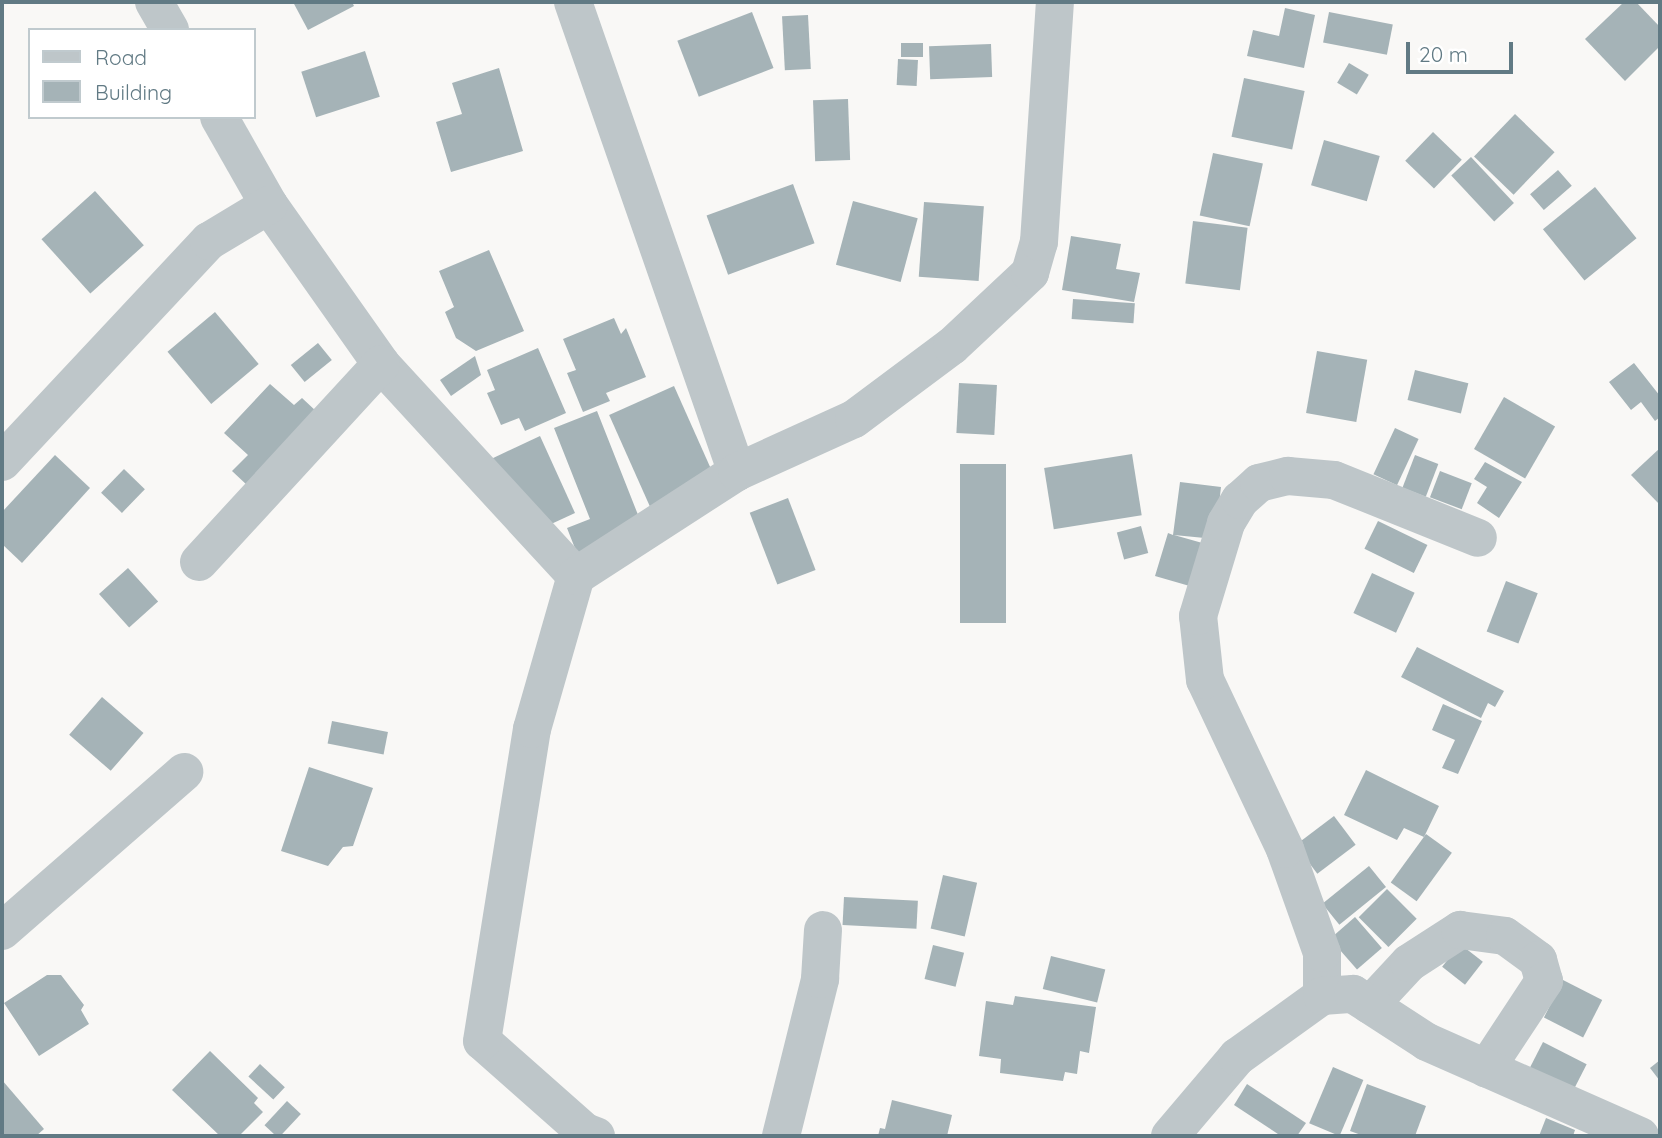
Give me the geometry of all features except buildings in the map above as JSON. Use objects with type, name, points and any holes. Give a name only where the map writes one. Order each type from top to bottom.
[{"type":"street","points":[[154,2],[169,28]]},
{"type":"street","points":[[573,2],[737,472]]},
{"type":"street","points":[[588,1135],[482,1041],[532,729],[576,576],[737,472],[854,419],[952,346],[1030,273],[1039,242],[1055,2]]},
{"type":"street","points":[[220,119],[269,205],[381,364],[576,576]]},
{"type":"street","points":[[2,462],[209,241],[269,205]]},
{"type":"street","points":[[199,562],[381,364]]},
{"type":"street","points":[[1322,996],[1322,953],[1284,849],[1205,680],[1198,616],[1226,523],[1240,500],[1259,483],[1288,476],[1334,480],[1478,538]]},
{"type":"street","points":[[2,930],[184,772]]},
{"type":"street","points":[[781,1136],[820,979],[823,930]]},
{"type":"street","points":[[1370,1005],[1409,964],[1460,930],[1506,936],[1538,960],[1544,981],[1486,1069]]},
{"type":"street","points":[[1170,1136],[1237,1057],[1322,996],[1353,994],[1427,1042],[1640,1136]]}]
